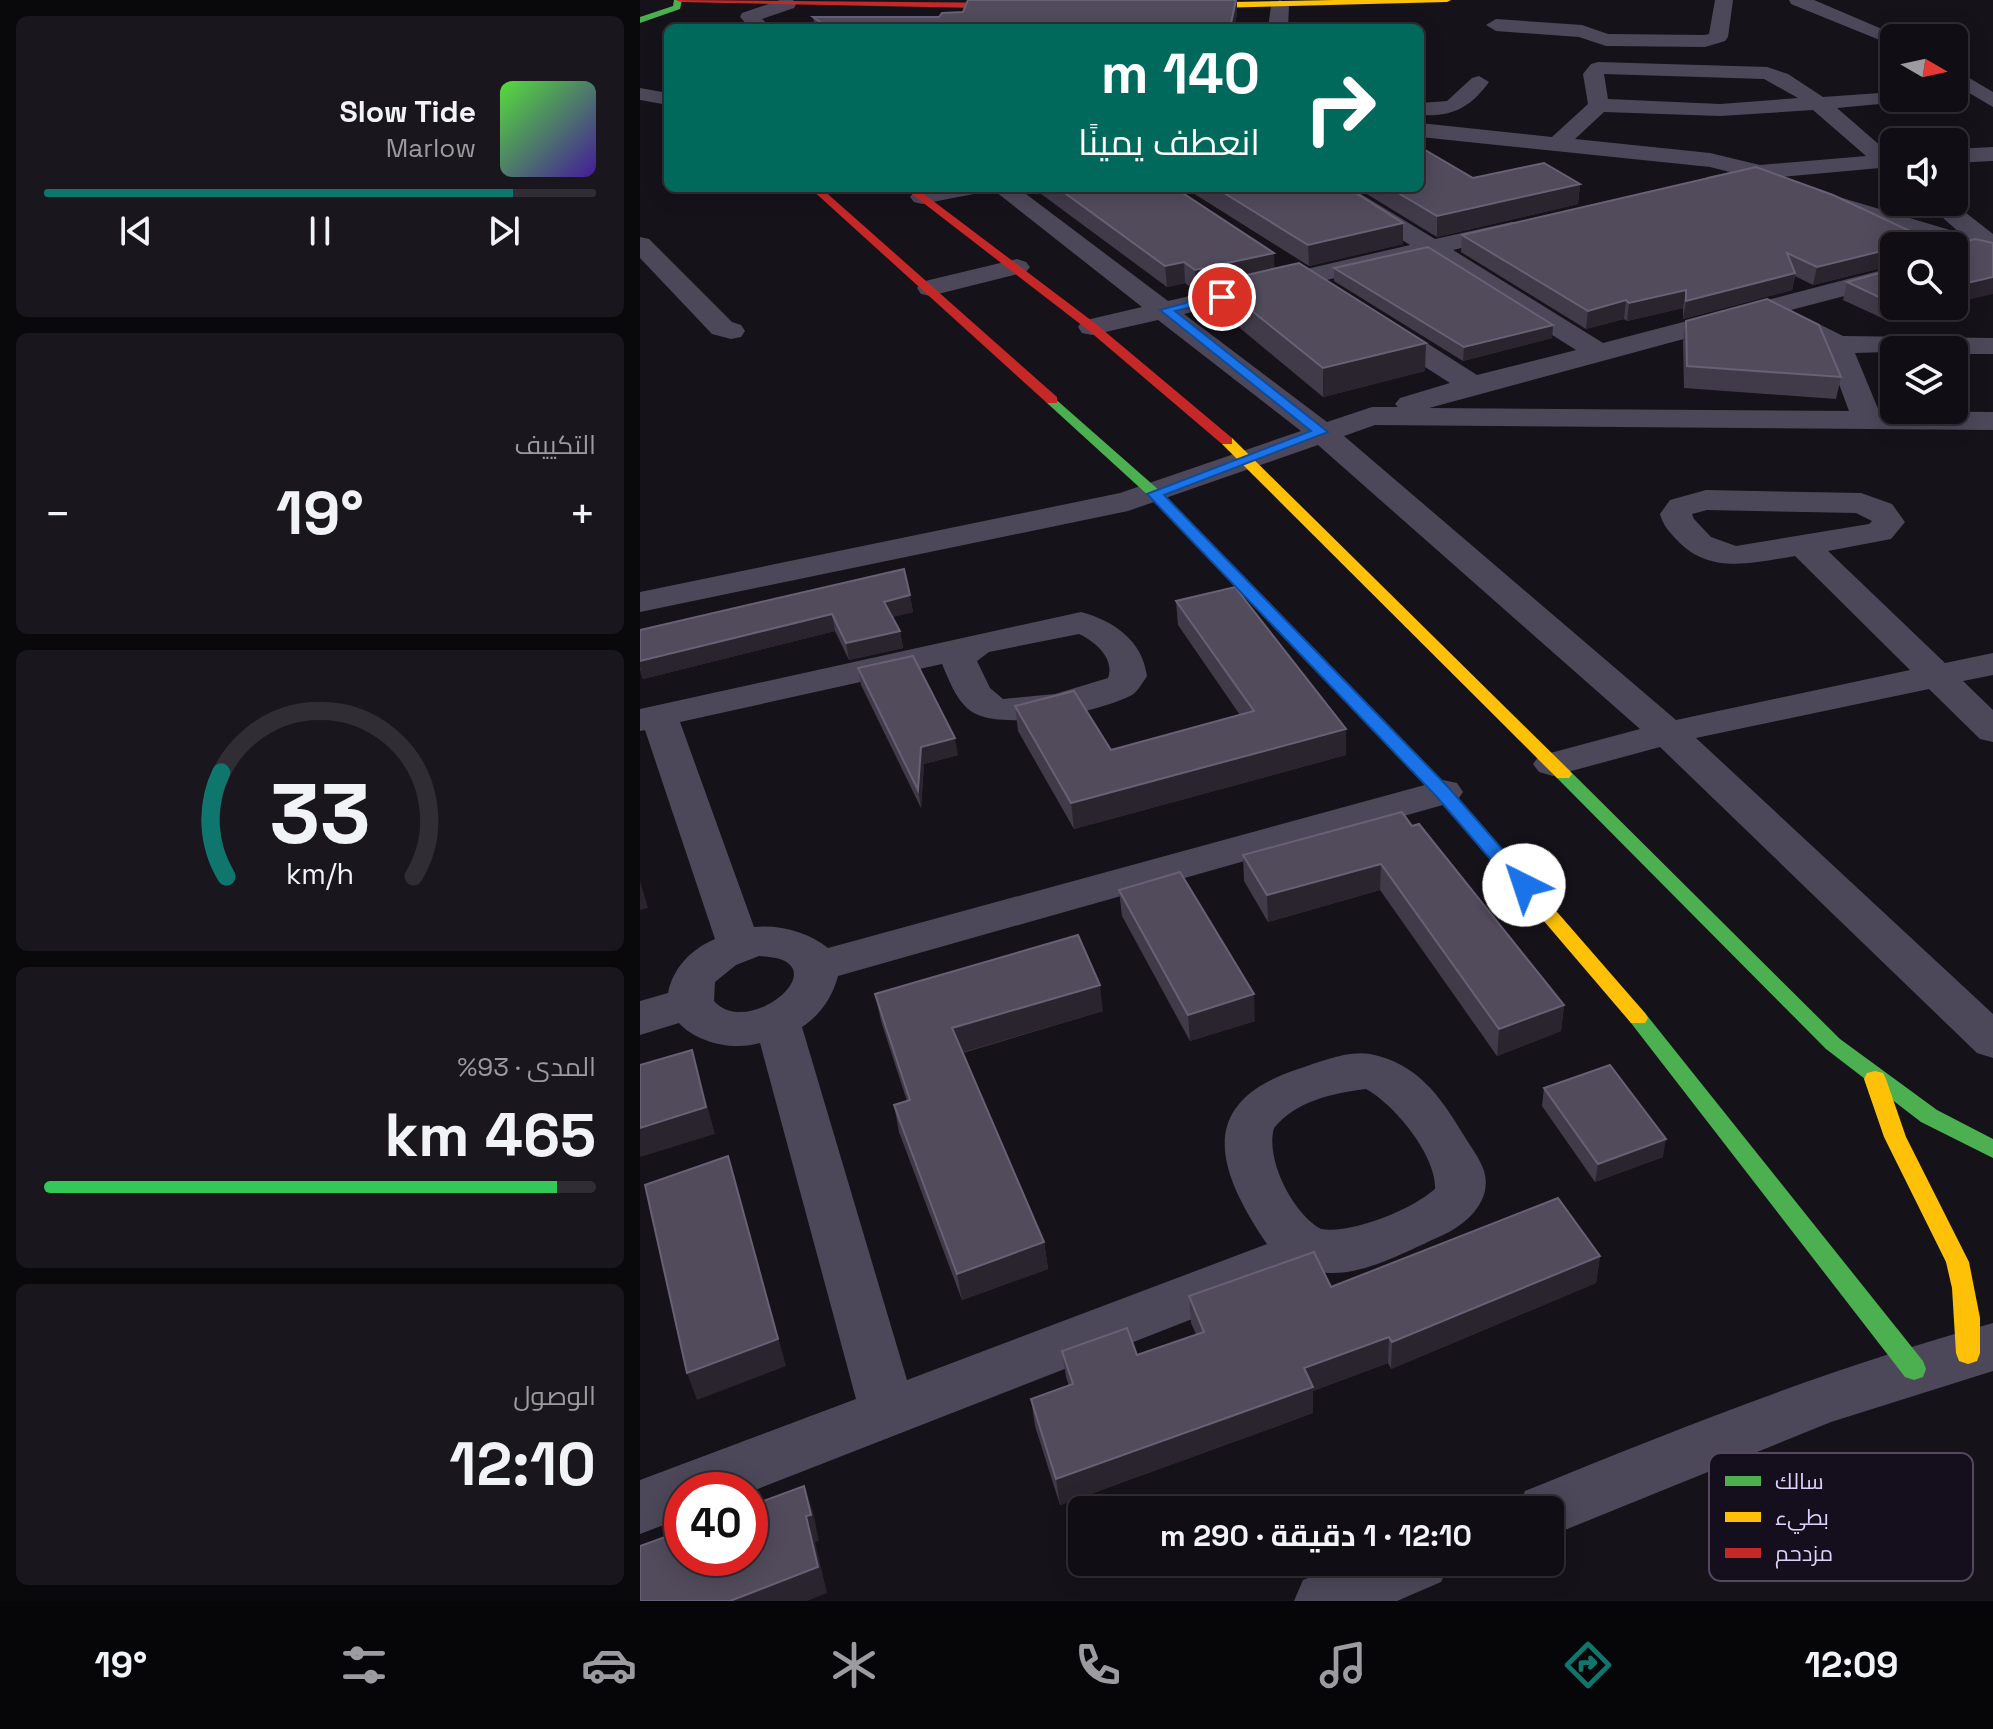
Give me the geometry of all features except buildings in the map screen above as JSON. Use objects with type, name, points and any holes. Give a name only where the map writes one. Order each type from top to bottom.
[{"type":"street","points":[[1160,6],[1256,3],[1280,6],[1443,0]]},
{"type":"street","points":[[1496,25],[1582,31],[1606,40],[1705,41],[1718,37],[1724,0]]},
{"type":"street","points":[[1798,0],[1880,33]]},
{"type":"street","points":[[640,23],[676,5],[818,2],[1038,6]]},
{"type":"street","points":[[757,24],[749,17],[787,4]]},
{"type":"street","points":[[676,5],[672,19],[679,24]]},
{"type":"street","points":[[954,24],[963,5]]},
{"type":"street","points":[[1278,24],[1280,6]]},
{"type":"street","points":[[640,23],[664,33]]},
{"type":"street","points":[[1599,105],[1593,71],[1606,67],[1772,74],[1880,154]]},
{"type":"street","points":[[1673,69],[1720,110]]},
{"type":"street","points":[[1424,109],[1446,110],[1459,106],[1479,82]]},
{"type":"street","points":[[1968,83],[1989,95]]},
{"type":"street","points":[[640,94],[664,98]]},
{"type":"street","points":[[1968,94],[1989,95]]},
{"type":"street","points":[[1558,143],[1599,105],[1720,110],[1880,99]]},
{"type":"street","points":[[1424,130],[1710,160],[1759,172],[1806,192],[1921,231],[1993,248]]},
{"type":"street","points":[[1968,156],[1989,157]]},
{"type":"street","points":[[1685,189],[1759,172],[1880,164]]},
{"type":"street","points":[[820,192],[930,288],[1155,494],[1443,792],[1625,1001],[1914,1369]]},
{"type":"street","points":[[1008,192],[1321,432],[1668,733],[1993,1041]]},
{"type":"street","points":[[1342,192],[1599,352]]},
{"type":"street","points":[[916,193],[1092,327],[1247,458],[1796,1009],[1875,1079],[1924,1113],[1986,1146],[1993,1158]]},
{"type":"street","points":[[1954,216],[1993,248]]},
{"type":"street","points":[[1092,327],[1536,223]]},
{"type":"street","points":[[640,244],[722,328],[731,331]]},
{"type":"street","points":[[1968,256],[1993,248]]},
{"type":"street","points":[[1279,261],[1331,294]]},
{"type":"street","points":[[930,288],[1017,267]]},
{"type":"street","points":[[640,602],[1155,494],[1321,432],[1473,385],[1880,279]]},
{"type":"street","points":[[1769,309],[1838,344],[1993,346]]},
{"type":"street","points":[[1357,310],[1473,385]]},
{"type":"street","points":[[1838,344],[1867,419]]},
{"type":"street","points":[[1372,416],[1993,421]]},
{"type":"street","points":[[1706,500],[1850,502],[1872,506],[1887,516],[1889,522],[1879,532],[1804,546],[1751,556],[1722,554],[1699,544],[1678,522],[1676,514],[1681,507],[1706,500]]},
{"type":"street","points":[[1804,546],[1993,731]]},
{"type":"street","points":[[739,945],[649,718],[969,647]]},
{"type":"street","points":[[1553,764],[1668,733],[1993,664]]},
{"type":"street","points":[[818,966],[1443,792]]},
{"type":"street","points":[[779,941],[810,954],[818,966],[818,981],[811,997],[777,1022],[733,1030],[712,1025],[698,1016],[690,1003],[689,990],[706,964],[739,945],[779,941]]},
{"type":"street","points":[[640,1018],[690,1003]]},
{"type":"street","points":[[777,1022],[888,1412]]},
{"type":"street","points":[[1564,1503],[1786,1411],[1981,1350],[1952,1241],[1895,1136],[1875,1079]]},
{"type":"street","points":[[730,1472],[1313,1249]]},
{"type":"street","points":[[640,1507],[664,1498]]},
{"type":"street","points":[[1325,1601],[1386,1576]]},
{"type":"traffic: fast","points":[[640,20],[677,7],[678,0]]},
{"type":"traffic: fast","points":[[1052,400],[1155,494],[1346,692]]},
{"type":"traffic: fast","points":[[1563,774],[1833,1044],[1929,1116],[1993,1149]]},
{"type":"traffic: fast","points":[[1638,1018],[1914,1369]]},
{"type":"traffic: slow","points":[[1178,6],[1447,0]]},
{"type":"traffic: slow","points":[[1227,441],[1563,774]]},
{"type":"traffic: slow","points":[[1346,692],[1443,792],[1638,1018]]},
{"type":"traffic: slow","points":[[1875,1079],[1895,1137],[1937,1216],[1957,1262],[1968,1318],[1968,1353]]},
{"type":"traffic: jam","points":[[680,0],[1025,6]]},
{"type":"traffic: jam","points":[[819,192],[1052,400]]},
{"type":"traffic: jam","points":[[914,192],[1092,327],[1227,441]]},
{"type":"route","points":[[1222,297],[1166,310],[1321,432],[1155,494],[1443,792],[1524,885]]}]
